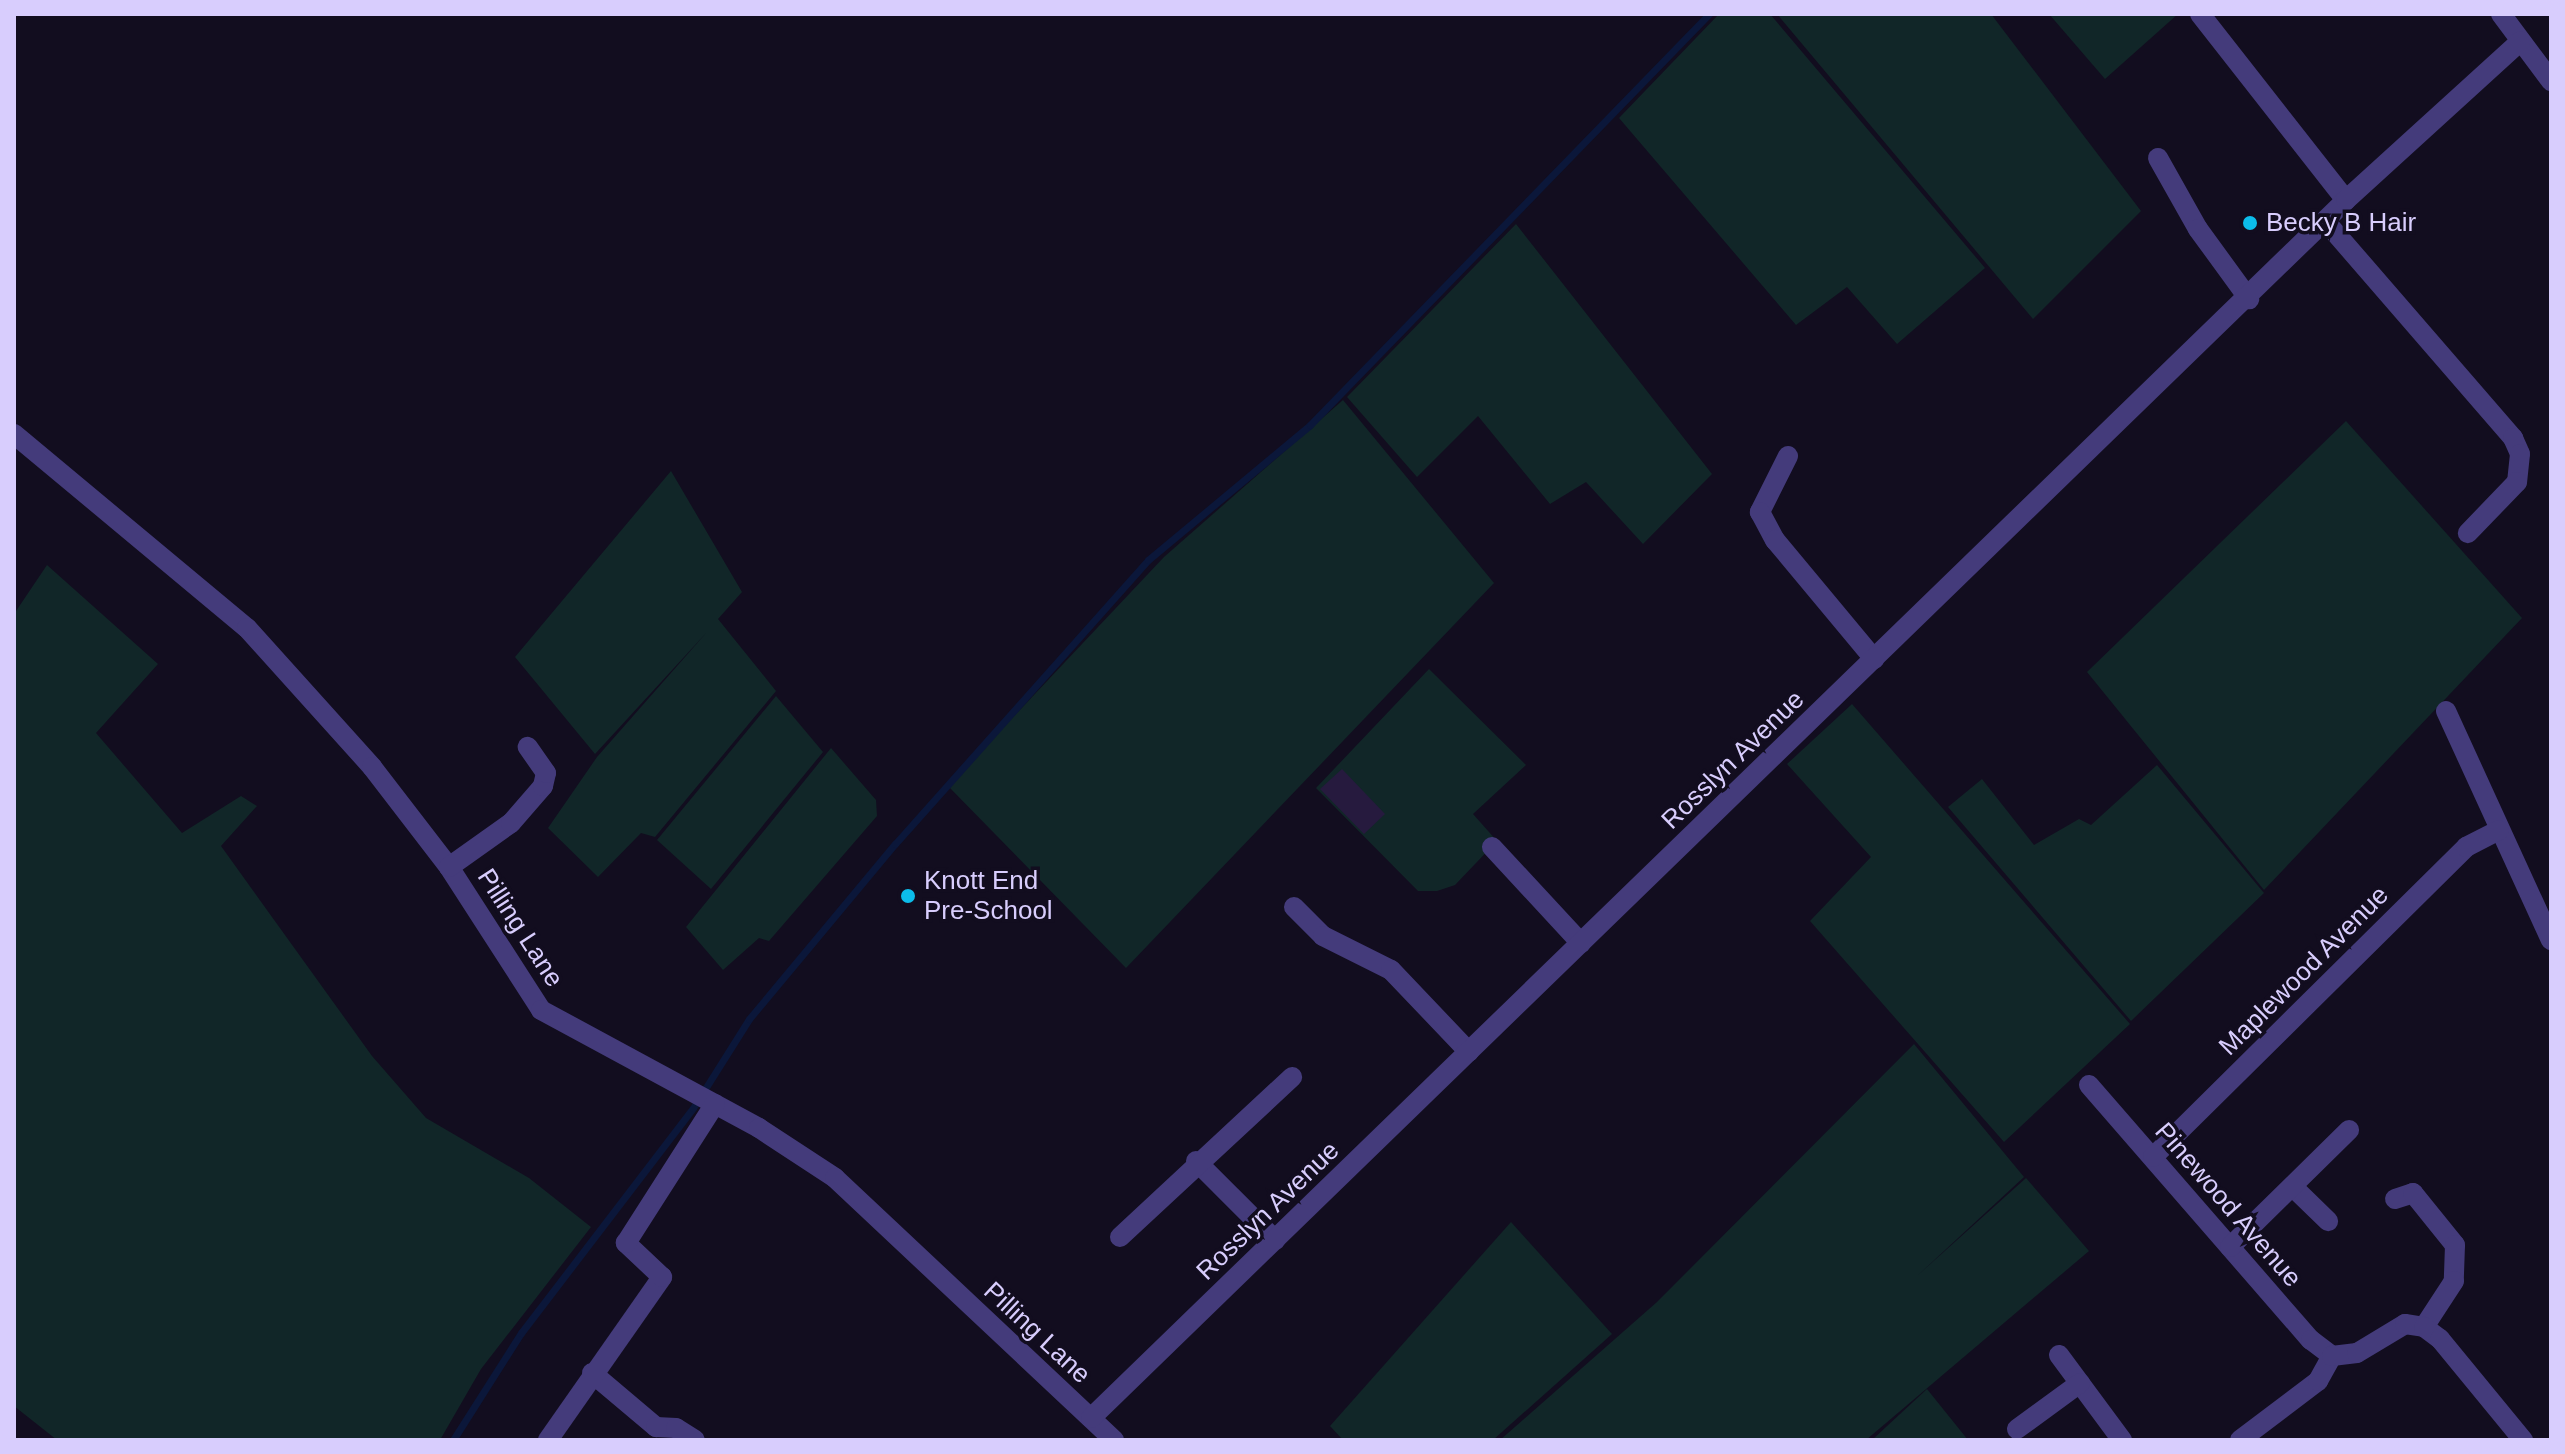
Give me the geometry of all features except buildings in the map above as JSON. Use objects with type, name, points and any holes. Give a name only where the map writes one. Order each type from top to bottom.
[{"type":"street","points":[[2200,14],[2346,200]]},
{"type":"street","points":[[2501,14],[2551,81]]},
{"type":"street","name":"Rosslyn Avenue","points":[[1091,1418],[2249,299],[2346,200],[2521,41]]},
{"type":"street","points":[[2158,158],[2206,242],[2249,299]]},
{"type":"street","points":[[2326,222],[2513,438],[2520,454],[2517,482],[2468,533]]},
{"type":"street","name":"Pilling Lane","points":[[14,434],[247,628],[372,767],[449,867],[541,1010],[694,1092],[835,1178],[1114,1440]]},
{"type":"street","points":[[1788,456],[1760,512],[1775,540],[1874,659]]},
{"type":"street","points":[[2446,711],[2551,940]]},
{"type":"street","points":[[449,867],[511,823],[543,786],[546,773],[528,747]]},
{"type":"street","name":"Maplewood Avenue","points":[[2153,1157],[2466,847],[2499,830]]},
{"type":"street","points":[[1492,847],[1581,943]]},
{"type":"street","points":[[1294,907],[1323,936],[1391,970],[1469,1052]]},
{"type":"street","points":[[1120,1237],[1175,1181],[1198,1164],[1292,1077]]},
{"type":"street","name":"Pinewood Avenue","points":[[2089,1085],[2230,1247],[2332,1356]]},
{"type":"street","points":[[548,1440],[662,1277],[626,1243],[715,1104]]},
{"type":"street","points":[[2230,1247],[2349,1130]]},
{"type":"street","points":[[1198,1164],[1275,1240]]},
{"type":"street","points":[[2293,1187],[2328,1221]]},
{"type":"street","points":[[2395,1199],[2413,1193],[2455,1245],[2454,1281],[2424,1327]]},
{"type":"street","points":[[2240,1440],[2318,1381],[2332,1356],[2357,1353],[2405,1324],[2424,1327],[2523,1440]]},
{"type":"street","points":[[2059,1355],[2122,1440]]},
{"type":"street","points":[[592,1373],[656,1433],[676,1428],[695,1440]]},
{"type":"street","points":[[2017,1429],[2080,1383]]},
{"type":"green space","points":[[1719,14],[1770,14],[1985,268],[1897,344],[1847,287],[1796,325],[1619,118]]},
{"type":"green space","points":[[1777,14],[1991,14],[2141,211],[2033,319]]},
{"type":"green space","points":[[2049,14],[2178,14],[2105,79]]},
{"type":"green space","points":[[1516,224],[1712,474],[1643,544],[1586,482],[1550,504],[1478,416],[1417,477],[1347,397]]},
{"type":"green space","points":[[1343,400],[1494,583],[1126,968],[948,786],[1164,557]]},
{"type":"green space","points":[[2346,421],[2522,618],[2264,890],[2087,672]]},
{"type":"green space","points":[[671,471],[742,592],[718,619],[776,691],[655,837],[641,833],[598,877],[548,828],[597,757],[707,632],[595,754],[515,657]]},
{"type":"green space","points":[[47,565],[158,664],[96,733],[182,833],[241,796],[257,806],[221,846],[372,1056],[426,1118],[529,1178],[591,1227],[481,1369],[440,1440],[57,1440],[14,1406],[14,614]]},
{"type":"green space","points":[[1429,669],[1526,765],[1473,814],[1497,841],[1455,885],[1437,891],[1418,891],[1316,788]]},
{"type":"green space","points":[[776,696],[823,752],[711,889],[657,840]]},
{"type":"green space","points":[[1852,704],[2130,1024],[2004,1142],[1810,921],[1871,857],[1787,764]]},
{"type":"green space","points":[[831,748],[876,800],[877,816],[769,941],[759,938],[723,970],[686,927]]},
{"type":"green space","points":[[2157,765],[2264,893],[2131,1021],[1948,807],[1982,779],[2034,845],[2079,819],[2091,825]]},
{"type":"green space","points":[[1914,1044],[2024,1177],[1917,1276],[2026,1178],[2089,1251],[1866,1440],[1500,1440],[1657,1302]]},
{"type":"green space","points":[[1511,1222],[1612,1334],[1493,1440],[1343,1440],[1330,1426]]},
{"type":"green space","points":[[1927,1389],[1968,1440],[1872,1440]]},
{"type":"waterway","points":[[453,1440],[521,1333],[693,1108],[749,1019],[895,844],[1148,560],[1310,425],[1709,14]]},
{"type":"place","name":"Becky B Hair","points":[[2250,223]]},
{"type":"place","name":"Knott End Pre-School","points":[[908,896]]}]
